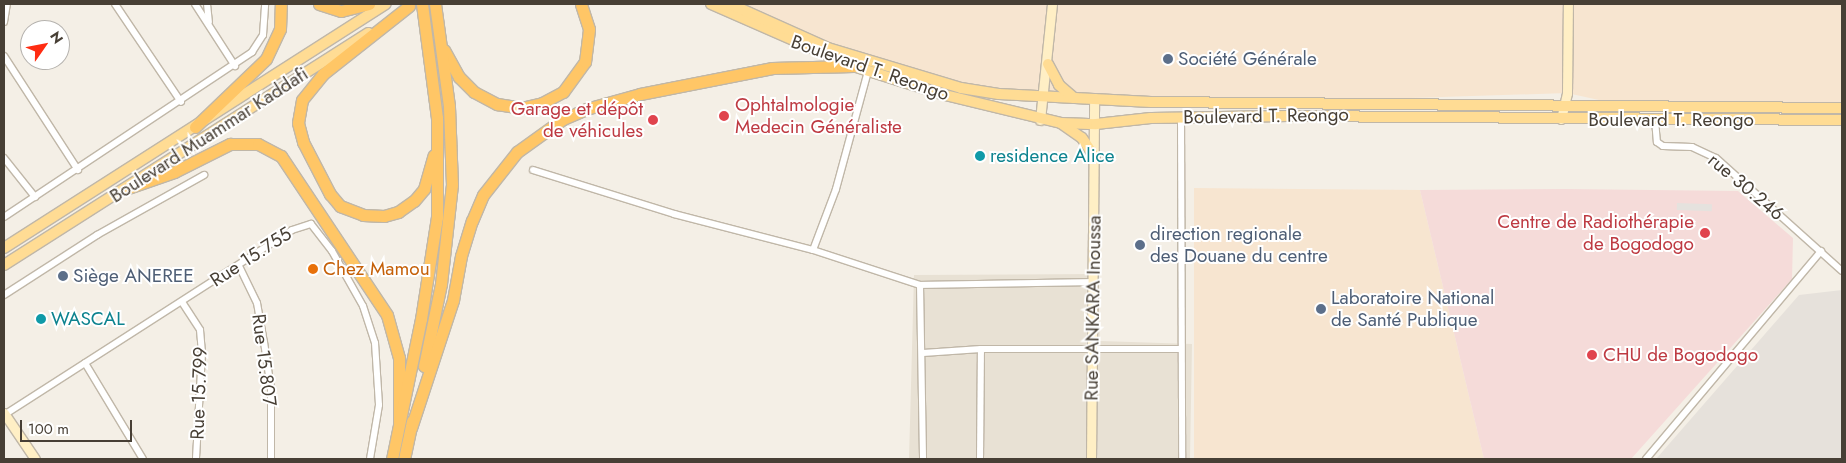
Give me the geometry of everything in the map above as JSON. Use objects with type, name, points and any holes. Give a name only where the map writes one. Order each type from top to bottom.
[{"type":"highway","points":[[195,127],[266,60],[280,29],[281,4]]},
{"type":"highway","points":[[319,4],[341,10],[369,4]]},
{"type":"highway","points":[[392,459],[434,249],[440,181],[436,118],[422,4]]},
{"type":"highway","points":[[440,41],[459,77],[474,92],[497,104],[521,108],[542,103],[563,92],[585,62],[589,29],[581,4]]},
{"type":"highway","points":[[411,5],[323,74],[302,100],[298,123],[315,169],[340,206],[363,215],[384,216],[398,212],[424,189],[436,145],[436,118]]},
{"type":"highway","points":[[404,459],[441,284],[452,185],[449,106],[435,9]]},
{"type":"highway","points":[[411,428],[453,300],[461,256],[472,220],[483,195],[517,152],[563,119],[586,109],[640,94],[772,68],[853,66]]},
{"type":"highway","points":[[125,189],[174,172],[230,144],[258,144],[280,156],[387,315],[398,358],[399,422]]},
{"type":"main road","name":"Boulevard Muammar Kaddafi","points":[[4,248],[386,4]]},
{"type":"main road","name":"Boulevard T. Reongo","points":[[711,4],[853,66],[1040,120],[1061,123],[1096,124],[1181,117],[1428,115],[1566,119],[1842,120]]},
{"type":"main road","name":"Boulevard T. Reongo","points":[[730,4],[828,48],[960,88],[1043,96],[1161,102],[1567,104],[1842,108]]},
{"type":"main road","name":"Boulevard Muammar Kaddafi","points":[[4,265],[411,5]]},
{"type":"main road","points":[[1048,64],[1059,84],[1075,98]]},
{"type":"main road","points":[[1061,123],[1082,138],[1095,158]]},
{"type":"street","points":[[4,22],[7,4]]},
{"type":"street","points":[[115,4],[181,102]]},
{"type":"street","points":[[195,4],[235,66]]},
{"type":"street","points":[[207,4],[209,24]]},
{"type":"street","points":[[4,217],[235,66],[252,52],[263,34],[265,4]]},
{"type":"street","points":[[1040,120],[1048,64],[1052,4]]},
{"type":"street","points":[[1566,119],[1568,4]]},
{"type":"street","points":[[4,56],[78,170]]},
{"type":"street","points":[[813,250],[836,189],[868,71]]},
{"type":"street","name":"Rue SANKARA Inoussa","points":[[1091,459],[1096,124],[1094,98]]},
{"type":"street","points":[[1181,117],[1182,459]]},
{"type":"street","name":"rue 30.246","points":[[1655,120],[1657,142],[1663,146],[1692,147],[1716,158],[1842,271]]},
{"type":"street","points":[[4,158],[35,197]]},
{"type":"street","points":[[533,170],[674,214],[813,250],[920,285],[1093,282]]},
{"type":"street","points":[[4,295],[97,235],[204,175]]},
{"type":"street","name":"Rue 15.755","points":[[4,414],[301,225],[311,224],[319,231],[363,306],[375,342],[379,405],[370,459]]},
{"type":"street","points":[[1646,459],[1821,252]]},
{"type":"street","name":"Rue 15.807","points":[[239,266],[257,302],[264,342],[271,390],[270,459]]},
{"type":"street","points":[[920,285],[924,353],[923,459]]},
{"type":"street","name":"Rue 15.799","points":[[182,302],[200,330],[202,354],[196,459]]},
{"type":"street","points":[[924,353],[981,349],[1181,349]]},
{"type":"street","points":[[980,459],[981,349]]},
{"type":"street","points":[[84,363],[143,459]]},
{"type":"street","points":[[4,414],[35,459]]},
{"type":"shaded area","points":[[730,4],[1842,4],[1842,109],[1631,107],[1567,93],[1288,102],[999,94],[870,62]]},
{"type":"shaded area","name":"Laboratoire National de Santé Publique","points":[[1194,188],[1420,190],[1484,459],[1194,459]]},
{"type":"shaded area","name":"CHU de Bogodogo","points":[[1420,190],[1738,191],[1793,238],[1792,279],[1631,459],[1484,459]]},
{"type":"shaded area","points":[[1677,203],[1712,204],[1712,211],[1677,210]]},
{"type":"shaded area","points":[[1098,274],[1100,341],[1192,344],[1190,459],[909,459],[914,275]]},
{"type":"shaded area","points":[[1842,290],[1842,459],[1656,459],[1799,295]]},
{"type":"place","name":"Société Générale","points":[[1168,59]]},
{"type":"place","name":"Ophtalmologie Medecin Généraliste","points":[[724,116]]},
{"type":"place","name":"Garage et dépôt de véhicules","points":[[653,120]]},
{"type":"place","name":"residence Alice","points":[[980,156]]},
{"type":"place","name":"Centre de Radiothérapie de Bogodogo","points":[[1705,233]]},
{"type":"place","name":"direction regionale des Douane du centre","points":[[1140,245]]},
{"type":"place","name":"Chez Mamou","points":[[313,269]]},
{"type":"place","name":"Siège ANEREE","points":[[63,276]]},
{"type":"place","name":"Laboratoire National de Santé Publique","points":[[1321,309]]},
{"type":"place","name":"WASCAL","points":[[41,319]]},
{"type":"place","name":"CHU de Bogodogo","points":[[1592,355]]}]
